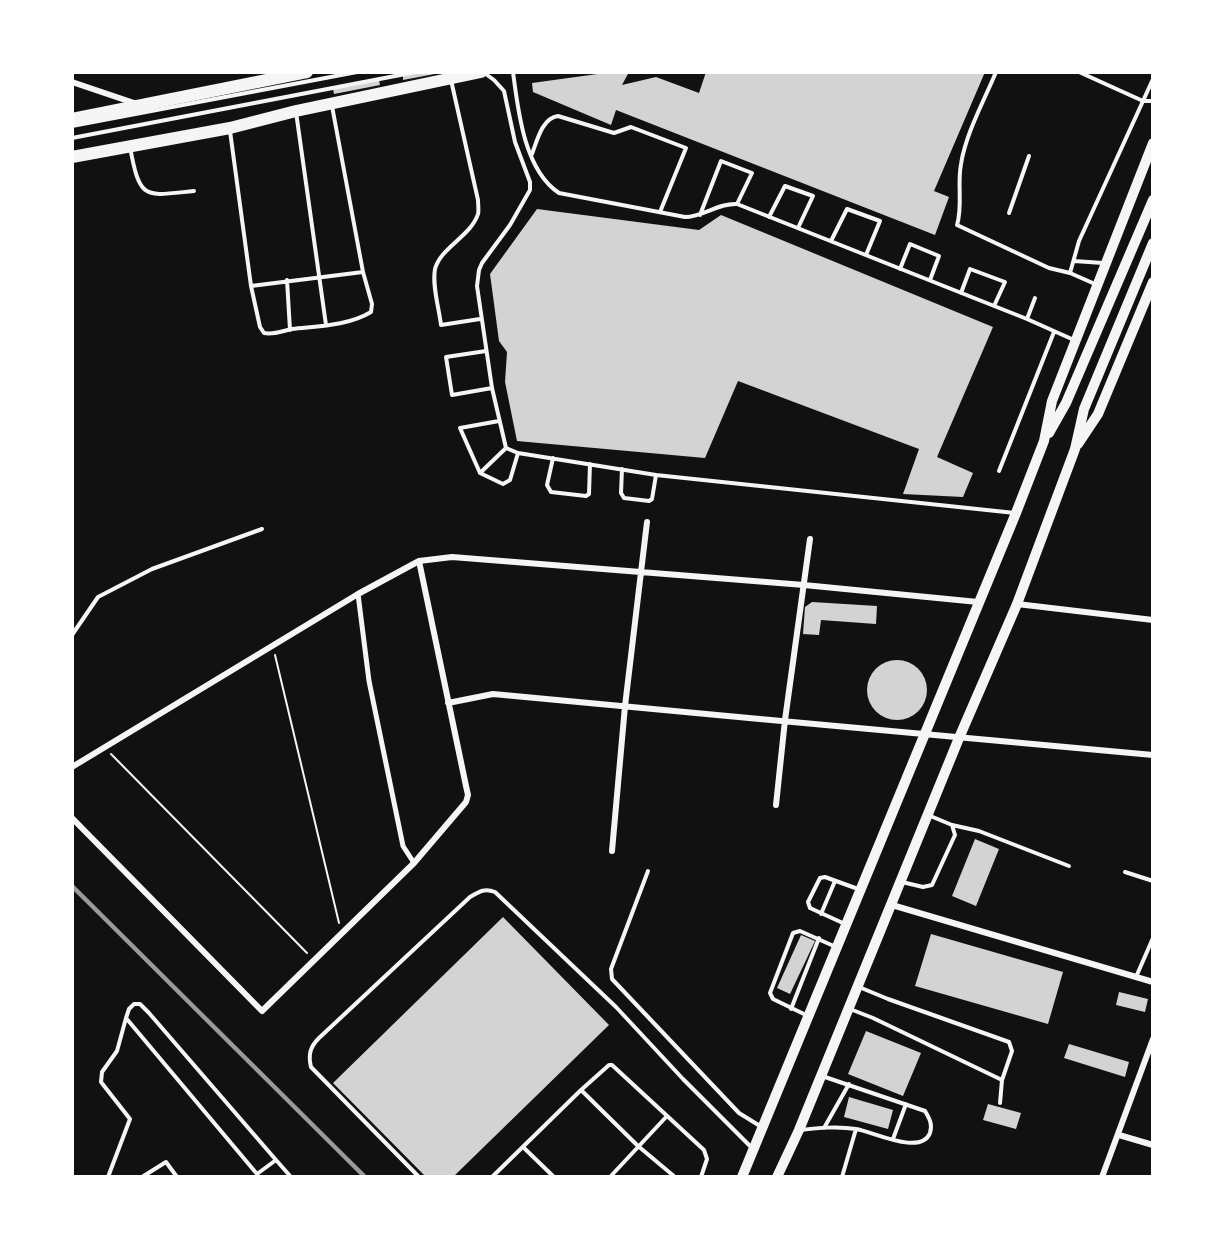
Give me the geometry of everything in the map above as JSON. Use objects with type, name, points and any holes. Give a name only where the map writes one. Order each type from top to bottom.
[{"type":"main road","points":[[72,119],[307,72]]},
{"type":"main road","points":[[72,157],[230,128],[296,111],[482,72]]},
{"type":"main road","points":[[1044,441],[1052,401],[1153,143]]},
{"type":"main road","points":[[742,1177],[1044,441],[1066,403],[1153,200]]},
{"type":"main road","points":[[777,1177],[800,1130],[959,738],[1017,604],[1075,449],[1084,409],[1153,243]]},
{"type":"main road","points":[[1075,449],[1098,414],[1153,282]]},
{"type":"street","points":[[72,82],[143,106]]},
{"type":"street","points":[[612,851],[625,706],[647,522]]},
{"type":"street","points":[[776,806],[785,720],[810,539]]},
{"type":"street","points":[[72,767],[358,594],[419,561],[452,558],[804,585],[978,602]]},
{"type":"street","points":[[72,818],[262,1011],[414,863],[466,802],[468,795],[419,561]]},
{"type":"street","points":[[358,594],[369,681],[403,846],[414,863]]},
{"type":"street","points":[[1017,604],[1153,620]]},
{"type":"street","points":[[448,703],[493,694],[1153,755]]},
{"type":"street","points":[[892,905],[1153,982]]},
{"type":"street","points":[[1102,1177],[1153,1039]]},
{"type":"street","points":[[1119,1135],[1153,1145]]},
{"type":"lane","points":[[72,126],[357,72]]},
{"type":"lane","points":[[72,138],[416,72]]},
{"type":"lane","points":[[482,72],[504,91],[515,142],[530,182],[526,201],[479,270],[477,286],[480,319],[492,388],[506,448]]},
{"type":"lane","points":[[513,72],[520,118],[531,154],[549,186],[559,193],[685,218],[700,215],[724,205],[737,204],[1027,319],[1075,341]]},
{"type":"lane","points":[[996,72],[961,162],[958,181],[960,212],[957,225],[1049,268],[1070,273],[1098,285]]},
{"type":"lane","points":[[1079,72],[1143,101],[1153,101]]},
{"type":"lane","points":[[451,77],[478,200],[478,214],[473,223],[441,258],[435,269],[435,283],[441,325],[480,319]]},
{"type":"lane","points":[[1070,273],[1079,242],[1153,79]]},
{"type":"lane","points":[[230,128],[251,286],[260,327],[264,333],[271,334],[363,317],[370,312],[372,304],[363,272],[332,104]]},
{"type":"lane","points":[[296,111],[326,325]]},
{"type":"lane","points":[[531,154],[545,123],[550,117],[558,116],[614,133],[631,127],[686,148],[660,212]]},
{"type":"lane","points":[[129,147],[140,185],[146,192],[156,195],[194,190]]},
{"type":"lane","points":[[1010,213],[1029,156]]},
{"type":"lane","points":[[700,215],[721,161],[752,173],[737,204]]},
{"type":"lane","points":[[769,217],[785,186],[813,196],[798,228]]},
{"type":"lane","points":[[831,241],[847,209],[880,221],[866,255]]},
{"type":"lane","points":[[900,268],[910,244],[939,256],[930,280]]},
{"type":"lane","points":[[1074,261],[1106,264]]},
{"type":"lane","points":[[961,293],[970,269],[1005,282],[994,306]]},
{"type":"lane","points":[[251,286],[363,272]]},
{"type":"lane","points":[[286,280],[290,330]]},
{"type":"lane","points":[[1027,319],[1035,298]]},
{"type":"lane","points":[[999,471],[1054,332]]},
{"type":"lane","points":[[486,351],[446,357],[452,395],[492,388]]},
{"type":"lane","points":[[500,421],[460,428],[480,473],[503,484],[507,483],[518,453]]},
{"type":"lane","points":[[506,448],[518,453],[656,475],[1016,513]]},
{"type":"lane","points":[[480,473],[506,448]]},
{"type":"lane","points":[[553,458],[547,485],[551,492],[586,496],[590,464]]},
{"type":"lane","points":[[622,469],[621,493],[624,498],[649,501],[652,499],[656,475]]},
{"type":"lane","points":[[72,635],[98,597],[152,569],[262,529]]},
{"type":"lane","points":[[928,815],[952,825],[979,831],[1069,866]]},
{"type":"lane","points":[[901,882],[923,887],[932,885],[955,835],[952,825]]},
{"type":"lane","points":[[648,871],[611,969],[612,979],[739,1113],[763,1128]]},
{"type":"lane","points":[[1125,872],[1153,881]]},
{"type":"lane","points":[[846,925],[821,915],[810,908],[808,902],[820,878],[825,877],[860,890]]},
{"type":"lane","points":[[821,915],[835,881]]},
{"type":"lane","points":[[419,1177],[311,1067],[309,1056],[312,1045],[319,1038],[470,897],[482,890],[495,892],[616,1006],[683,1079],[754,1150]]},
{"type":"lane","points":[[809,1016],[773,999],[770,993],[793,933],[801,931],[836,947]]},
{"type":"lane","points":[[791,1009],[819,938]]},
{"type":"lane","points":[[1136,977],[1153,938]]},
{"type":"lane","points":[[858,986],[1009,1042],[1012,1051],[1002,1080],[1000,1103]]},
{"type":"lane","points":[[108,1177],[130,1119],[106,1091],[101,1082],[102,1072],[117,1051],[129,1009],[134,1004],[140,1004],[149,1012],[291,1177]]},
{"type":"lane","points":[[849,1009],[873,1018],[1002,1080]]},
{"type":"lane","points":[[126,1018],[256,1174],[276,1160]]},
{"type":"lane","points":[[492,1177],[580,1090],[609,1065],[612,1065],[704,1150],[707,1159],[701,1177]]},
{"type":"lane","points":[[800,1130],[856,1129],[909,1144],[920,1142],[929,1136],[932,1128],[925,1111],[822,1076]]},
{"type":"lane","points":[[824,1128],[849,1084]]},
{"type":"lane","points":[[580,1090],[638,1146],[675,1177]]},
{"type":"lane","points":[[893,1139],[906,1104]]},
{"type":"lane","points":[[610,1177],[667,1116]]},
{"type":"lane","points":[[842,1177],[856,1129]]},
{"type":"lane","points":[[523,1147],[554,1177]]},
{"type":"lane","points":[[142,1177],[166,1162],[177,1177]]},
{"type":"path","points":[[273,646],[341,934]]},
{"type":"path","points":[[105,748],[314,960]]},
{"type":"building","points":[[422,72],[440,73],[403,80],[403,76]]},
{"type":"building","points":[[612,72],[629,72],[622,85],[656,77],[699,93],[706,72],[985,72],[934,191],[949,197],[935,235],[616,110],[611,125],[533,92],[532,83]]},
{"type":"building","points":[[379,80],[380,85],[334,94],[333,89]]},
{"type":"building","points":[[537,209],[699,230],[721,215],[993,327],[937,457],[973,473],[963,497],[903,494],[919,449],[738,381],[705,458],[517,441],[505,382],[507,352],[499,341],[490,274]]},
{"type":"building","points":[[812,602],[877,606],[876,624],[821,620],[819,635],[803,634],[805,607]]},
{"type":"building","points":[[897,660],[914,665],[922,673],[927,690],[922,707],[914,715],[897,720],[880,715],[872,707],[867,690],[872,673],[880,665]]},
{"type":"building","points":[[975,839],[999,849],[976,906],[952,896]]},
{"type":"building","points":[[503,917],[609,1025],[453,1177],[426,1177],[333,1083]]},
{"type":"building","points":[[931,934],[1063,972],[1048,1024],[915,986]]},
{"type":"building","points":[[801,935],[815,941],[790,994],[777,988]]},
{"type":"building","points":[[1119,992],[1148,999],[1145,1012],[1116,1005]]},
{"type":"building","points":[[866,1031],[921,1053],[903,1096],[848,1074]]},
{"type":"building","points":[[1069,1044],[1129,1062],[1125,1077],[1064,1058]]},
{"type":"building","points":[[849,1097],[893,1110],[888,1129],[844,1117]]},
{"type":"building","points":[[988,1104],[1021,1113],[1016,1129],[983,1120]]},
{"type":"railway","points":[[72,886],[365,1177]]}]
